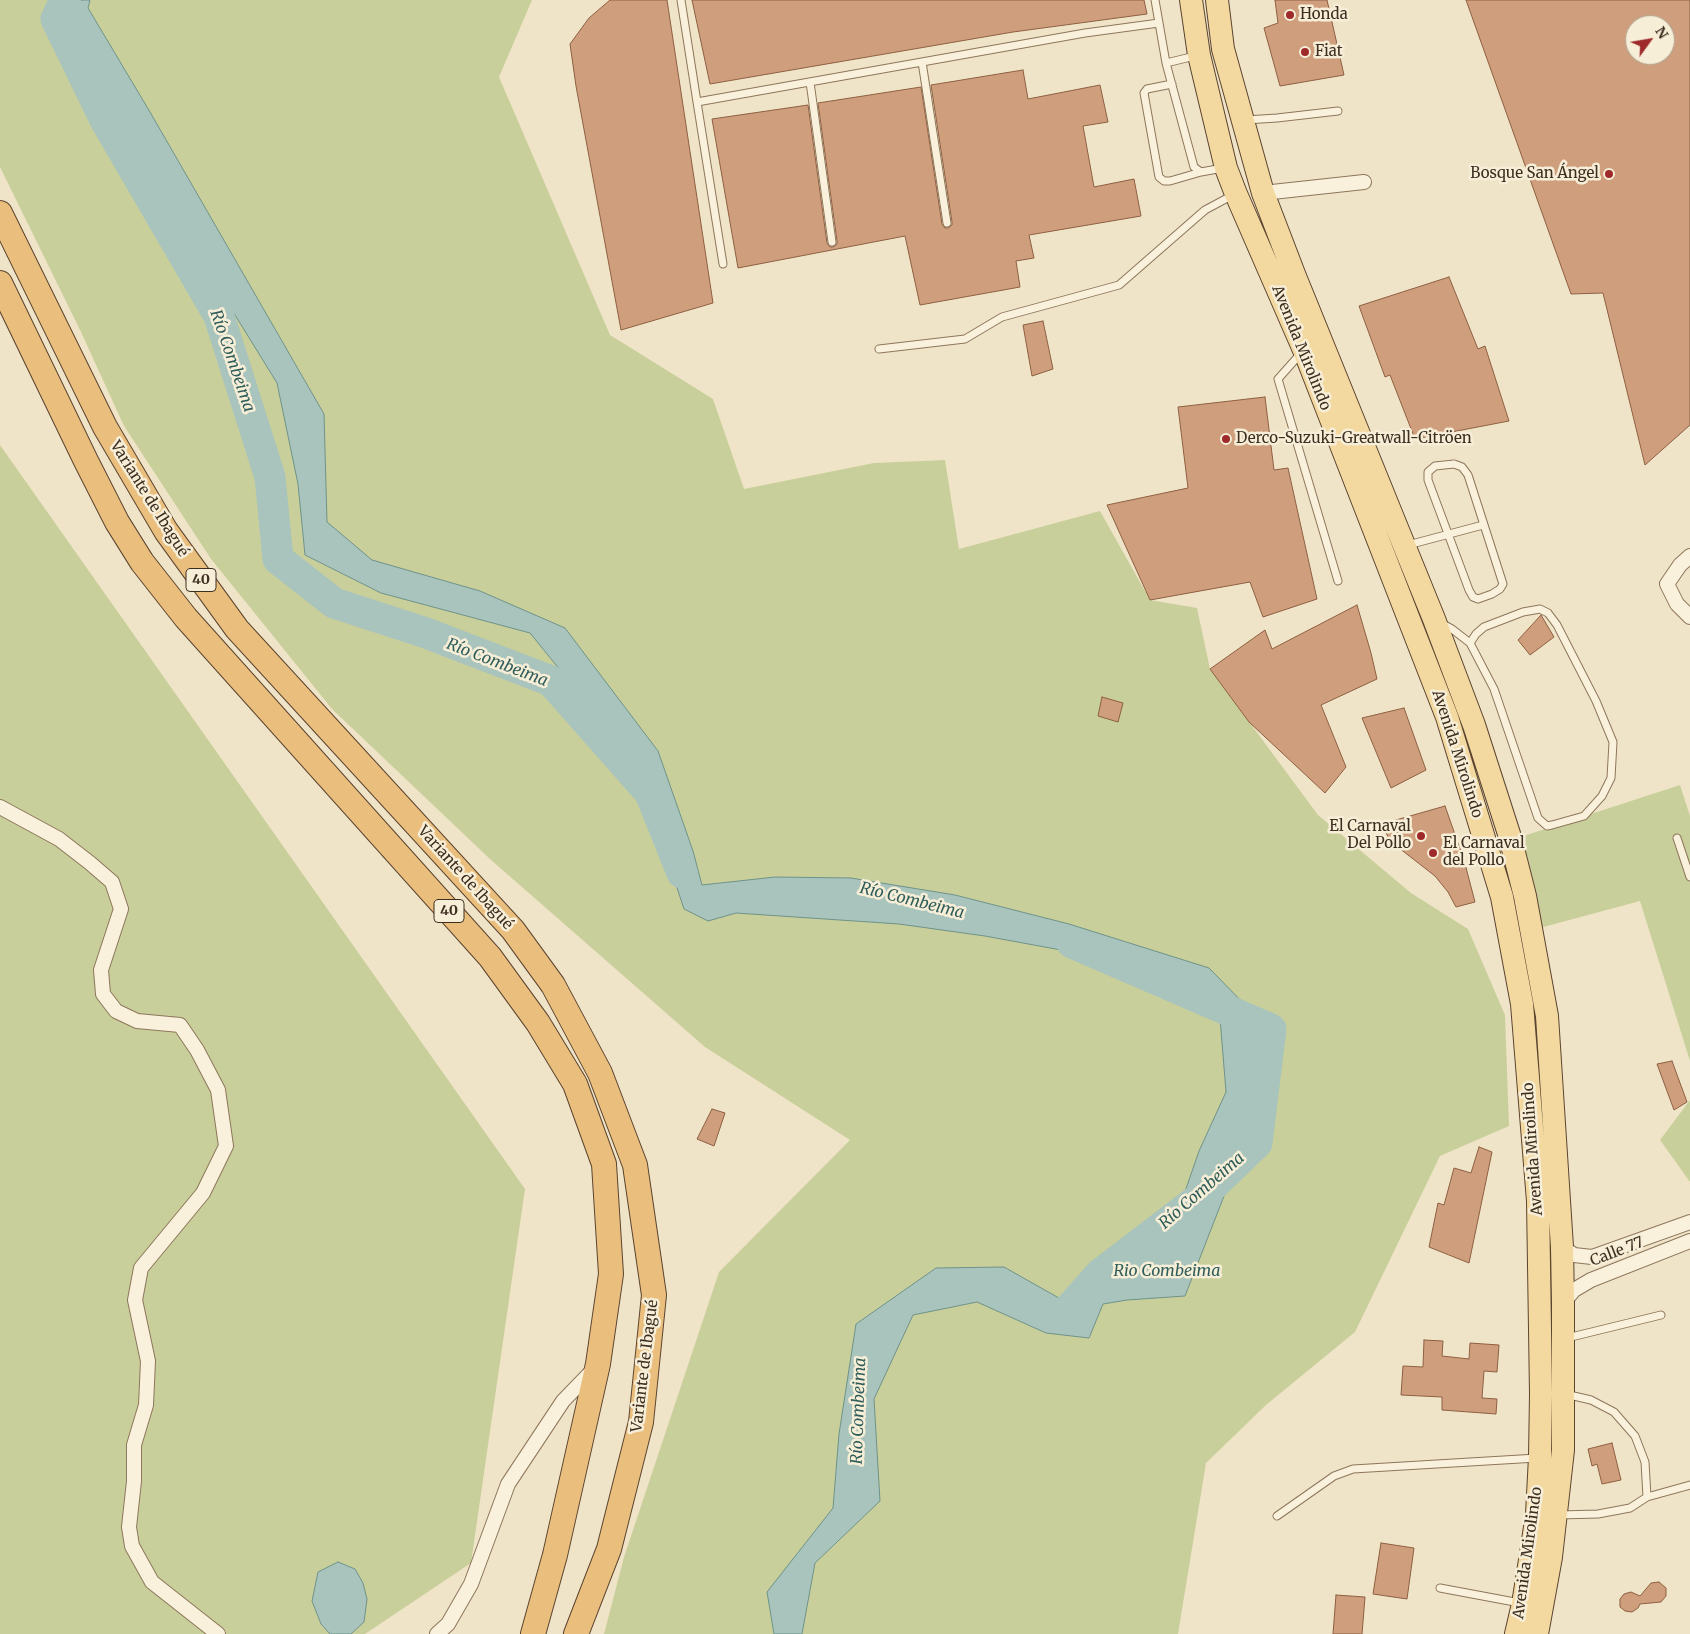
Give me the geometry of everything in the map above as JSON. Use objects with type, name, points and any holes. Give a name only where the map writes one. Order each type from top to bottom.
[{"type":"highway","name":"Variante de Ibagué","points":[[1,215],[105,427],[166,532],[237,629],[513,930],[553,985],[600,1073],[635,1165],[654,1295],[641,1422],[609,1549],[576,1634]]},
{"type":"highway","name":"40","points":[[0,283],[90,470],[117,522],[142,562],[186,618],[490,958],[538,1023],[575,1084],[604,1164],[611,1274],[598,1364],[555,1555],[533,1634]]},
{"type":"main road","name":"Avenida Mirolindo","points":[[1190,0],[1199,55],[1226,168],[1304,350],[1447,717],[1502,897],[1522,1004],[1538,1200],[1540,1457],[1537,1514],[1523,1604],[1516,1634]]},
{"type":"main road","name":"Avenida Mirolindo","points":[[1217,0],[1223,49],[1264,193],[1294,274],[1405,546],[1474,725],[1510,837],[1525,896],[1547,1016],[1562,1247],[1564,1339],[1562,1394],[1563,1450],[1551,1557],[1537,1634]]},
{"type":"street","points":[[1264,193],[1364,182]]},
{"type":"street","points":[[1690,556],[1667,584],[1677,604],[1690,617]]},
{"type":"street","points":[[0,807],[59,839],[90,862],[112,882],[121,909],[101,970],[103,994],[116,1010],[138,1021],[180,1025],[218,1090],[226,1146],[202,1193],[141,1268],[135,1300],[148,1361],[146,1405],[134,1445],[134,1481],[129,1528],[132,1546],[152,1582],[218,1634]]},
{"type":"street","name":"Calle 77","points":[[1562,1247],[1574,1255],[1592,1256],[1690,1222]]},
{"type":"street","name":"Calle 77","points":[[1563,1303],[1574,1290],[1591,1280],[1690,1241]]},
{"type":"street","points":[[437,1634],[448,1624],[470,1584],[508,1484],[563,1401],[598,1364]]},
{"type":"lane","points":[[681,0],[722,264]]},
{"type":"lane","points":[[1155,0],[1166,63],[1194,167],[1202,172]]},
{"type":"lane","points":[[697,102],[1085,33],[1159,23]]},
{"type":"lane","points":[[1166,63],[1199,55]]},
{"type":"lane","points":[[922,62],[947,223]]},
{"type":"lane","points":[[810,82],[832,242]]},
{"type":"lane","points":[[1172,84],[1147,89],[1144,93],[1160,177],[1164,181],[1170,181],[1202,172],[1226,168]]},
{"type":"lane","points":[[1243,120],[1338,111]]},
{"type":"lane","points":[[879,348],[965,339],[1002,317],[1119,285],[1205,210],[1236,194]]},
{"type":"lane","points":[[1304,350],[1278,379],[1338,581]]},
{"type":"lane","points":[[1454,464],[1462,466],[1468,475],[1483,525],[1503,584],[1500,589],[1492,594],[1478,599],[1469,590],[1428,480],[1428,472],[1435,466],[1454,464]]},
{"type":"lane","points":[[1405,546],[1483,525]]},
{"type":"lane","points":[[1434,619],[1452,629],[1470,643],[1494,689],[1538,818],[1547,826],[1584,816],[1602,796],[1611,778],[1612,742],[1596,701],[1557,625],[1548,613],[1540,609],[1523,612],[1484,627],[1470,643]]},
{"type":"lane","points":[[1677,838],[1690,877]]},
{"type":"lane","points":[[1564,1339],[1661,1316]]},
{"type":"lane","points":[[1562,1394],[1591,1400],[1614,1412],[1635,1436],[1645,1462],[1647,1497]]},
{"type":"lane","points":[[1276,1516],[1334,1476],[1353,1469],[1540,1457]]},
{"type":"lane","points":[[1556,1515],[1598,1514],[1622,1510],[1630,1508],[1647,1497],[1690,1485]]},
{"type":"lane","points":[[1440,1588],[1523,1604]]},
{"type":"green space","points":[[0,0],[532,0],[499,77],[610,335],[713,399],[744,489],[874,463],[945,460],[959,549],[1100,511],[1150,600],[1197,608],[1210,669],[1318,815],[1411,893],[1468,929],[1505,1015],[1509,1126],[1440,1156],[1355,1332],[1266,1405],[1206,1463],[1178,1634],[604,1634],[624,1557],[719,1272],[850,1140],[705,1047],[491,860],[332,709],[211,559],[124,426],[81,332],[0,167]]},
{"type":"green space","points":[[0,445],[525,1189],[471,1563],[365,1634],[0,1634]]},
{"type":"green space","points":[[1680,785],[1690,816],[1690,1061],[1640,901],[1525,932],[1502,843]]},
{"type":"green space","points":[[1690,1100],[1690,1182],[1660,1140]]},
{"type":"water","name":"Rio Combeima","points":[[55,0],[90,0],[88,8],[324,414],[327,522],[372,560],[480,591],[565,628],[658,751],[693,851],[702,885],[775,877],[851,878],[955,895],[1069,924],[1209,968],[1257,1017],[1276,1104],[1226,1191],[1185,1296],[1127,1300],[1103,1304],[1089,1338],[1046,1333],[977,1302],[913,1315],[874,1399],[880,1501],[815,1563],[802,1634],[774,1634],[767,1592],[833,1508],[839,1434],[856,1324],[936,1268],[1004,1267],[1066,1302],[1169,1238],[1199,1151],[1226,1092],[1220,1018],[1148,966],[985,936],[899,924],[736,913],[708,921],[684,909],[671,870],[663,810],[594,752],[582,697],[530,633],[381,593],[305,555],[298,484],[277,383],[164,200],[68,73]]},
{"type":"water","points":[[338,1562],[355,1569],[363,1583],[367,1599],[364,1622],[351,1634],[330,1634],[321,1624],[312,1601],[318,1572]]},
{"type":"building","points":[[610,0],[667,0],[713,303],[621,330],[570,44],[589,18]]},
{"type":"building","points":[[692,0],[1144,0],[1147,14],[1013,32],[710,84]]},
{"type":"building","name":"Fiat","points":[[1275,0],[1327,0],[1344,75],[1280,86],[1264,28],[1278,23]]},
{"type":"building","name":"Bosque San Ángel","points":[[1466,0],[1690,0],[1690,425],[1645,465],[1603,293],[1571,294]]},
{"type":"building","points":[[1023,70],[1028,99],[1100,85],[1108,122],[1083,126],[1094,187],[1134,179],[1141,216],[1029,235],[1034,258],[1016,261],[1020,287],[920,305],[905,236],[738,268],[712,119],[808,105],[827,243],[830,247],[833,247],[837,244],[837,241],[818,103],[921,87],[942,224],[945,228],[948,228],[952,225],[952,222],[931,85]]},
{"type":"building","points":[[1449,277],[1478,349],[1485,346],[1509,421],[1415,439],[1390,375],[1385,377],[1359,306]]},
{"type":"building","points":[[1043,321],[1053,369],[1032,376],[1023,325]]},
{"type":"building","points":[[1265,397],[1274,470],[1288,468],[1317,599],[1263,617],[1250,582],[1150,600],[1107,505],[1188,488],[1178,407]]},
{"type":"building","points":[[1357,605],[1377,679],[1321,705],[1346,767],[1325,793],[1249,722],[1210,669],[1265,630],[1272,649]]},
{"type":"building","points":[[1541,615],[1554,637],[1530,655],[1518,640]]},
{"type":"building","points":[[1102,697],[1123,703],[1118,722],[1098,716]]},
{"type":"building","points":[[1404,708],[1426,770],[1391,788],[1362,718]]},
{"type":"building","name":"El Carnaval del Pollo","points":[[1445,806],[1464,860],[1475,902],[1456,907],[1448,892],[1435,876],[1390,841],[1382,824]]},
{"type":"building","points":[[1672,1061],[1687,1102],[1674,1110],[1657,1064]]},
{"type":"building","points":[[712,1109],[725,1113],[714,1146],[697,1139]]},
{"type":"building","points":[[1479,1147],[1492,1152],[1469,1263],[1429,1247],[1438,1203],[1444,1205],[1454,1168],[1471,1173]]},
{"type":"building","points":[[1424,1340],[1443,1341],[1442,1356],[1469,1359],[1470,1343],[1499,1345],[1497,1372],[1484,1371],[1482,1398],[1497,1399],[1496,1414],[1442,1410],[1442,1397],[1401,1395],[1403,1366],[1423,1367]]},
{"type":"building","points":[[1612,1443],[1621,1480],[1602,1484],[1597,1464],[1592,1466],[1588,1449]]},
{"type":"building","points":[[1381,1543],[1414,1548],[1407,1599],[1373,1594]]},
{"type":"building","points":[[1659,1582],[1666,1588],[1666,1596],[1661,1602],[1640,1604],[1632,1612],[1625,1611],[1620,1607],[1620,1599],[1624,1594],[1631,1592],[1640,1596],[1651,1583]]},
{"type":"building","points":[[1336,1595],[1365,1597],[1362,1634],[1333,1634]]},
{"type":"waterway","name":"Río Combeima","points":[[65,0],[56,19],[105,120],[219,316],[270,477],[278,559],[334,603],[426,633],[551,681],[650,793],[682,873]]},
{"type":"waterway","name":"Río Combeima","points":[[1055,1316],[1061,1318],[1100,1274],[1202,1196],[1257,1143],[1271,1029],[1072,943]]},
{"type":"place","name":"Honda","points":[[1290,15]]},
{"type":"place","name":"Fiat","points":[[1305,52]]},
{"type":"place","name":"Bosque San Ángel","points":[[1609,174]]},
{"type":"place","name":"Derco-Suzuki-Greatwall-Citröen","points":[[1226,439]]},
{"type":"place","name":"El Carnaval Del Pollo","points":[[1421,836]]},
{"type":"place","name":"El Carnaval del Pollo","points":[[1433,853]]}]
